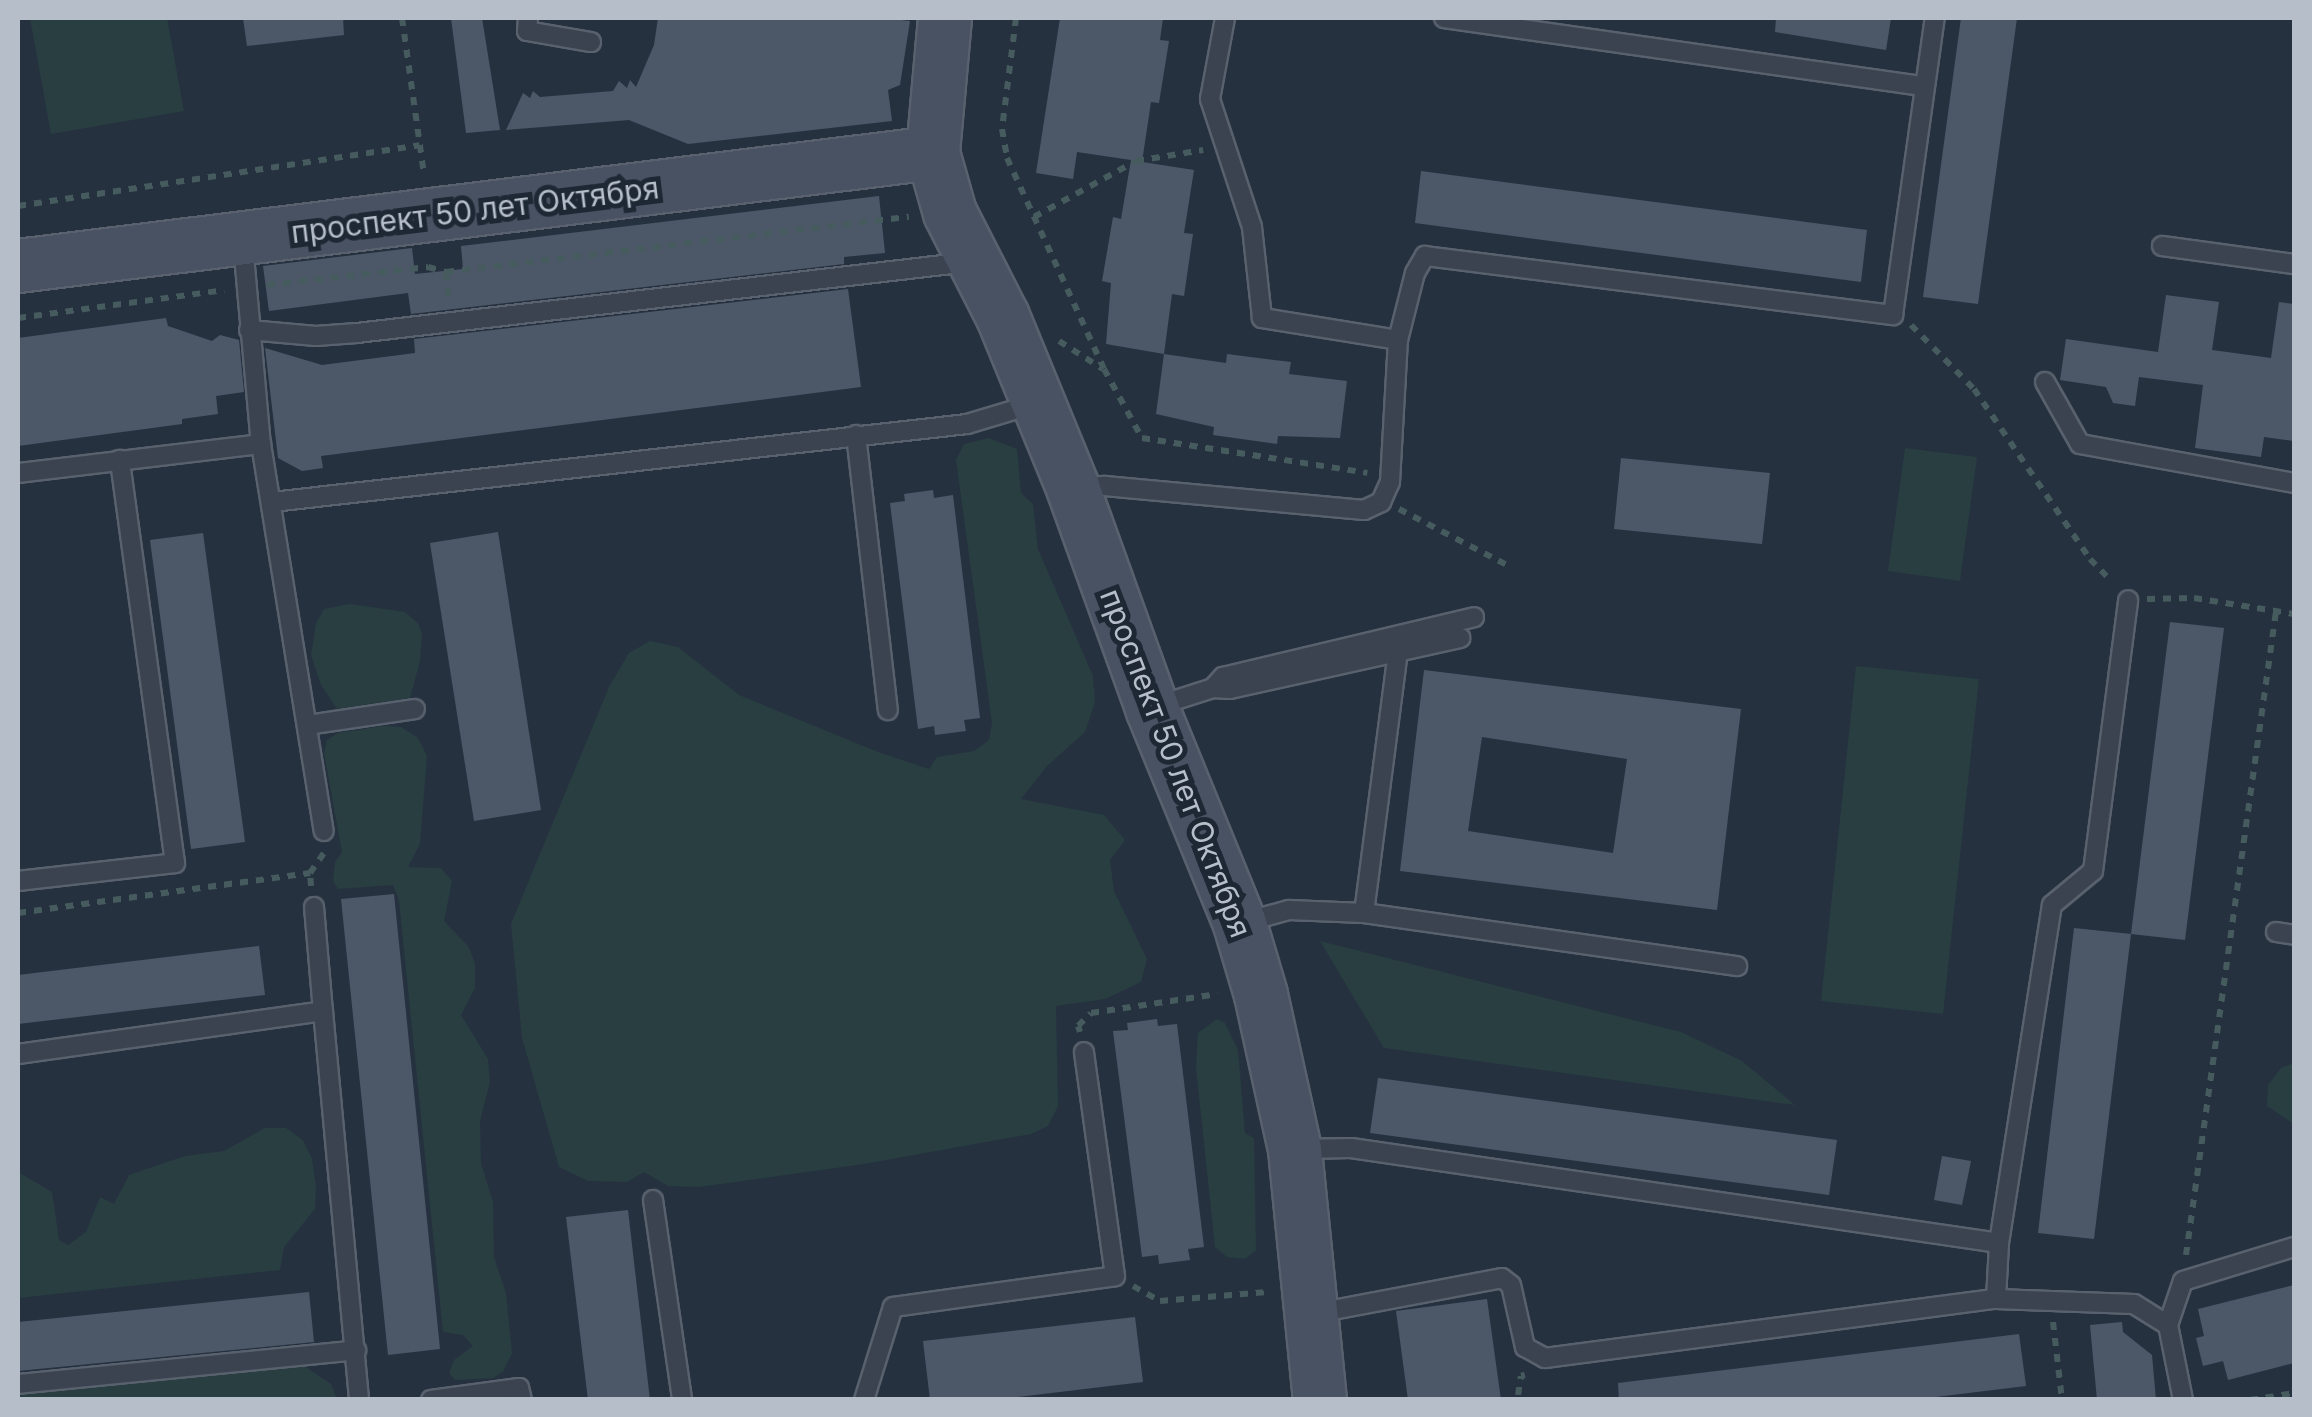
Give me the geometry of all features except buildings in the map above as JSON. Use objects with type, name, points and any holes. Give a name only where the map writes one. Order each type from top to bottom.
[{"type":"street","name":"проспект 50 лет Октября","points":[[946,18],[932,154],[950,213],[1039,402],[1152,708],[1240,924],[1261,994],[1295,1150],[1289,1303],[1317,1398]]},
{"type":"street","name":"проспект 50 лет Октября","points":[[18,266],[244,263],[932,154]]},
{"type":"lane","points":[[528,18],[526,31],[591,42]]},
{"type":"lane","points":[[1225,18],[1210,99],[1252,227],[1262,318],[1398,340]]},
{"type":"lane","points":[[1444,18],[1924,86]]},
{"type":"lane","points":[[1073,488],[1105,486],[1364,510],[1381,502],[1390,482],[1398,340],[1414,272],[1425,256],[1893,316],[1935,18]]},
{"type":"lane","points":[[2162,246],[2294,264]]},
{"type":"lane","points":[[249,330],[316,336],[975,262]]},
{"type":"lane","points":[[244,263],[262,444],[324,831]]},
{"type":"lane","points":[[2045,382],[2080,444],[2294,483]]},
{"type":"lane","points":[[272,502],[967,424],[1039,402]]},
{"type":"lane","points":[[856,435],[888,710]]},
{"type":"lane","points":[[18,473],[262,444]]},
{"type":"lane","points":[[18,881],[175,862],[120,460]]},
{"type":"lane","points":[[1996,1299],[1999,1243],[2052,905],[2092,871],[2128,600]]},
{"type":"lane","points":[[1152,708],[1212,688],[1230,689],[1397,643],[1474,617]]},
{"type":"lane","points":[[1397,643],[1460,638]]},
{"type":"lane","points":[[1364,913],[1397,643]]},
{"type":"lane","points":[[307,725],[415,709]]},
{"type":"lane","points":[[314,907],[359,1400]]},
{"type":"lane","points":[[1240,924],[1289,910],[1364,913],[1737,966]]},
{"type":"lane","points":[[18,1054],[323,1010]]},
{"type":"lane","points":[[864,1400],[894,1307],[1115,1276],[1084,1052]]},
{"type":"lane","points":[[1295,1150],[1351,1148],[1999,1243]]},
{"type":"lane","points":[[653,1200],[682,1400]]},
{"type":"lane","points":[[2182,1400],[2168,1324],[2183,1281],[2294,1248]]},
{"type":"lane","points":[[1289,1303],[1502,1278],[1512,1284],[1525,1346],[1544,1358],[1996,1299],[2134,1304],[2168,1324]]},
{"type":"lane","points":[[18,1384],[356,1350]]},
{"type":"lane","points":[[431,1400],[520,1388],[522,1400]]},
{"type":"path","points":[[402,18],[415,125]]},
{"type":"path","points":[[1016,18],[1002,129],[1007,158],[1104,369],[1142,438],[1367,472],[1381,502],[1510,566]]},
{"type":"path","points":[[18,206],[419,145]]},
{"type":"path","points":[[1034,217],[1136,161],[1224,146]]},
{"type":"path","points":[[18,318],[244,263],[428,268],[446,272],[950,213]]},
{"type":"path","points":[[1893,316],[1925,337],[1974,389],[2090,559],[2128,600],[2194,598],[2294,614]]},
{"type":"path","points":[[2183,1281],[2276,610]]},
{"type":"path","points":[[18,914],[310,873]]},
{"type":"path","points":[[1084,1052],[1078,1026],[1091,1013],[1224,993],[1261,994]]},
{"type":"path","points":[[1115,1276],[1160,1301],[1289,1303]]},
{"type":"path","points":[[2250,1400],[2294,1393]]},
{"type":"green space","points":[[30,18],[167,18],[184,111],[51,134]]},
{"type":"green space","points":[[988,438],[1017,449],[1021,493],[1033,504],[1038,549],[1093,676],[1095,702],[1085,732],[1047,766],[1021,799],[1104,815],[1125,840],[1110,860],[1114,891],[1147,959],[1141,982],[1105,999],[1056,1006],[1058,1106],[1048,1126],[1031,1134],[864,1164],[699,1187],[668,1186],[644,1172],[627,1182],[588,1181],[559,1167],[522,1038],[511,924],[609,687],[629,653],[650,641],[678,647],[739,695],[929,769],[937,757],[974,751],[989,740],[992,723],[956,460],[964,444]]},
{"type":"green space","points":[[1905,448],[1977,457],[1960,581],[1888,571]]},
{"type":"green space","points":[[350,604],[405,612],[418,623],[422,634],[420,661],[410,698],[337,709],[321,685],[311,655],[316,623],[324,609]]},
{"type":"green space","points":[[1856,666],[1979,679],[1943,1014],[1821,1001]]},
{"type":"green space","points":[[401,727],[418,738],[427,756],[420,844],[408,867],[441,868],[452,881],[444,921],[468,946],[475,963],[475,988],[461,1015],[488,1059],[490,1082],[480,1121],[481,1163],[493,1202],[494,1257],[506,1293],[512,1353],[503,1372],[493,1378],[455,1380],[449,1373],[454,1360],[473,1346],[463,1335],[443,1332],[399,901],[393,885],[338,889],[333,881],[335,862],[342,852],[324,753],[327,740],[338,733]]},
{"type":"green space","points":[[1320,941],[1681,1032],[1742,1061],[1795,1105],[1384,1048]]},
{"type":"green space","points":[[1217,1019],[1225,1023],[1238,1050],[1245,1133],[1254,1138],[1256,1250],[1245,1259],[1227,1257],[1215,1247],[1196,1068],[1198,1033]]},
{"type":"green space","points":[[2294,1063],[2294,1124],[2267,1106],[2268,1085],[2281,1068]]},
{"type":"green space","points":[[265,1128],[286,1128],[303,1140],[312,1159],[316,1187],[315,1209],[284,1247],[280,1270],[18,1298],[18,1172],[52,1192],[59,1240],[68,1245],[86,1232],[100,1197],[114,1204],[129,1175],[185,1156],[224,1151]]},
{"type":"green space","points":[[288,1363],[306,1367],[331,1384],[337,1399],[18,1400],[18,1389]]}]
